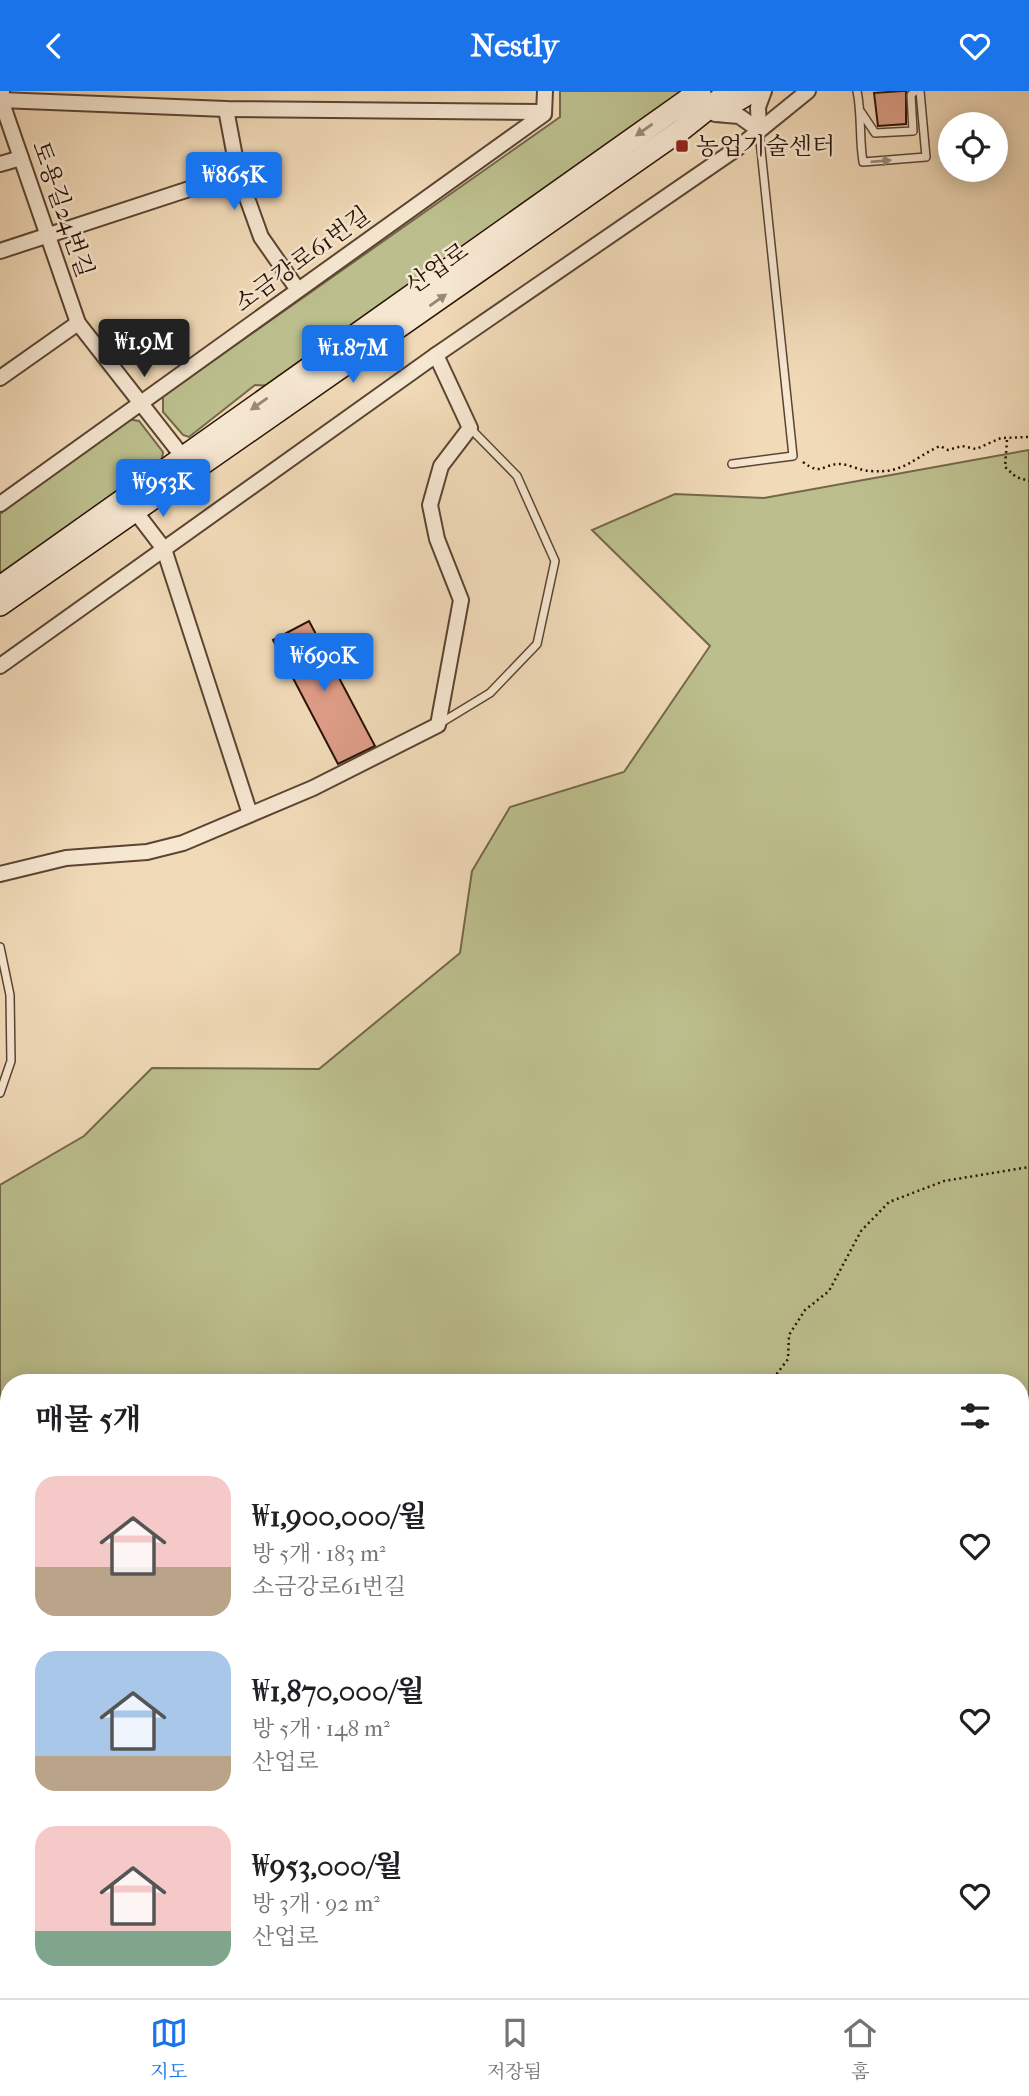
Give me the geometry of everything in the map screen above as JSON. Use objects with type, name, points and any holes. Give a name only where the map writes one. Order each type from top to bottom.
[{"type":"street","points":[[1,97],[226,109],[543,112],[545,91]]},
{"type":"street","name":"산업로","points":[[0,587],[700,91]]},
{"type":"street","name":"산업로","points":[[0,605],[681,130],[730,91]]},
{"type":"street","points":[[681,130],[715,114],[753,91]]},
{"type":"street","points":[[759,130],[758,107],[764,91]]},
{"type":"street","points":[[0,666],[436,355],[739,147],[808,91]]},
{"type":"street","name":"토용길24번길","points":[[1,97],[78,323],[183,457]]},
{"type":"street","points":[[226,109],[238,173],[261,237],[298,290]]},
{"type":"street","name":"소금강로61번길","points":[[0,504],[543,112]]},
{"type":"street","points":[[715,114],[739,116],[759,130]]},
{"type":"street","points":[[0,164],[21,158]]},
{"type":"street","points":[[0,251],[238,173]]},
{"type":"street","points":[[0,378],[78,323]]},
{"type":"street","points":[[0,874],[66,857],[147,852],[183,843],[313,788],[438,725],[461,600],[437,539],[430,505],[441,465],[470,428],[436,355]]},
{"type":"street","points":[[135,511],[164,549],[250,814]]},
{"type":"lane","points":[[858,91],[861,112],[858,134],[863,162],[926,157],[920,91]]},
{"type":"lane","points":[[861,112],[875,133],[913,131],[911,95],[915,91]]},
{"type":"lane","points":[[732,464],[793,456],[759,130]]},
{"type":"lane","points":[[438,725],[490,693],[537,644],[555,561],[517,476],[470,428]]},
{"type":"lane","points":[[0,947],[10,995],[12,1061],[0,1093]]},
{"type":"path","points":[[793,456],[810,467],[825,470],[839,463],[876,471],[904,468],[926,452],[940,446],[948,450],[962,446],[976,449],[1001,438],[1029,437]]},
{"type":"path","points":[[1006,438],[1005,467],[1016,477],[1029,481]]},
{"type":"path","points":[[777,1374],[788,1359],[789,1335],[805,1310],[829,1291],[861,1231],[889,1202],[944,1181],[1029,1167]]},
{"type":"green space","points":[[560,91],[683,91],[275,386],[255,385],[189,437],[183,435],[163,412],[163,396],[560,117]]},
{"type":"green space","points":[[127,419],[139,421],[163,452],[161,467],[0,581],[0,514]]},
{"type":"green space","points":[[1029,450],[1029,1374],[0,1374],[0,1185],[84,1136],[152,1068],[319,1069],[460,953],[472,871],[510,807],[624,772],[710,646],[592,530],[675,494],[764,498]]},
{"type":"building","points":[[906,91],[906,124],[878,126],[874,93]]},
{"type":"building","points":[[309,621],[375,746],[338,764],[273,640]]},
{"type":"place","name":"농업기술센터","points":[[682,146]]}]
